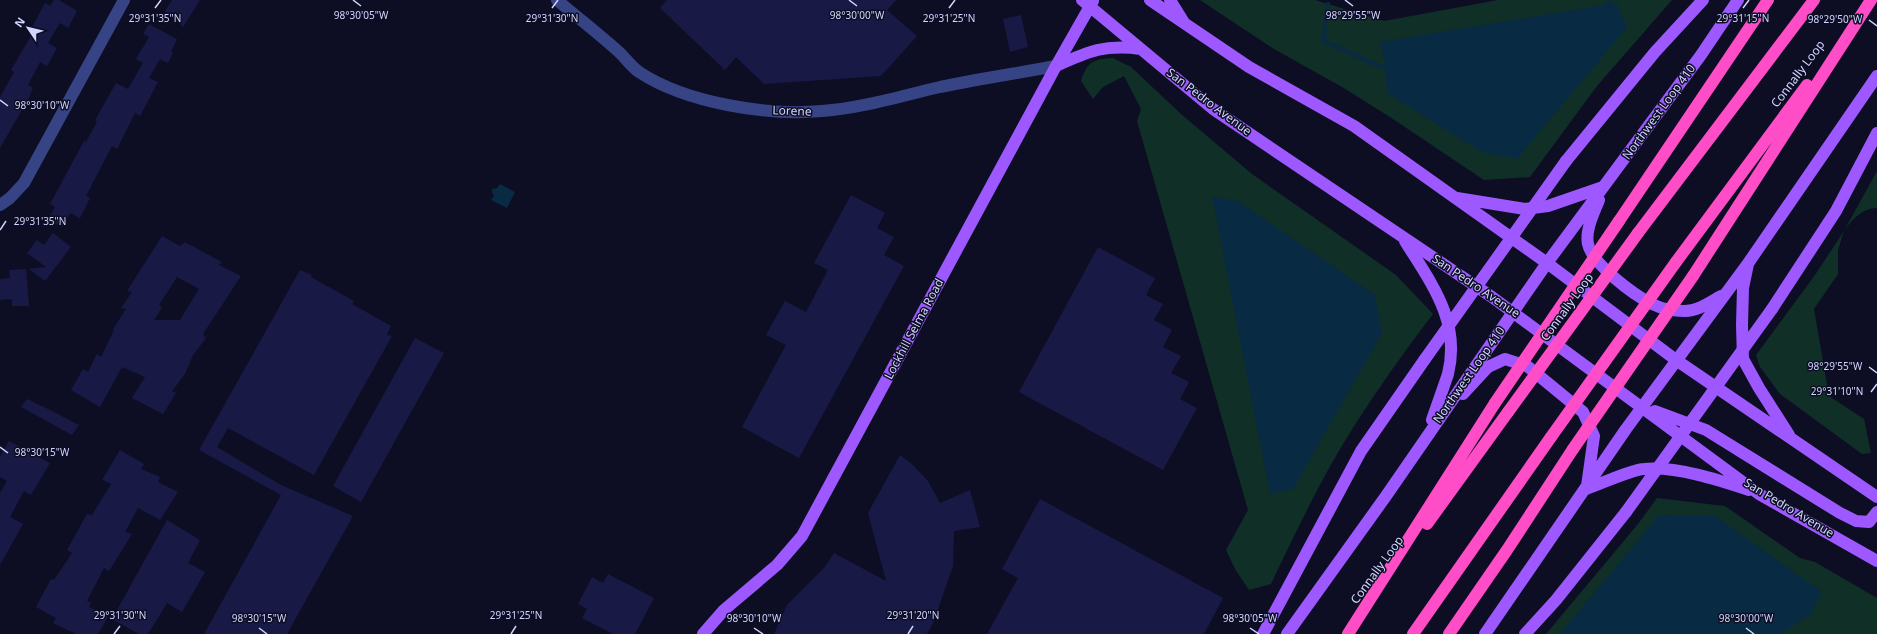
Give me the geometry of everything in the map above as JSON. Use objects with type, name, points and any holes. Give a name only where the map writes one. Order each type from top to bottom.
[{"type":"highway","points":[[1348,634],[1495,403],[1768,0]]},
{"type":"highway","name":"Connally Loop","points":[[1348,634],[1638,234],[1814,0]]},
{"type":"highway","points":[[1449,634],[1692,276],[1871,0]]},
{"type":"highway","name":"Connally Loop","points":[[1413,634],[1550,437],[1676,262],[1871,0]]},
{"type":"main road","points":[[1150,0],[1249,68],[1354,126],[1547,263],[1676,360],[1877,496]]},
{"type":"main road","points":[[1170,0],[1184,23]]},
{"type":"main road","points":[[1263,634],[1361,451],[1566,161],[1655,52],[1704,0]]},
{"type":"main road","name":"Northwest Loop 410","points":[[1287,634],[1386,496],[1428,433],[1547,263],[1701,55],[1738,0]]},
{"type":"main road","name":"Lockhill Selma Road","points":[[703,634],[724,610],[777,565],[802,536],[1056,66],[1089,2]]},
{"type":"main road","name":"San Pedro Avenue","points":[[1089,2],[1142,50],[1213,108],[1513,312],[1643,406],[1760,494],[1877,561]]},
{"type":"main road","points":[[1056,66],[1087,52],[1099,49],[1116,47],[1142,50]]},
{"type":"main road","points":[[1485,634],[1643,406],[1749,262],[1877,76]]},
{"type":"main road","points":[[1525,634],[1556,600],[1626,512],[1772,309],[1836,211],[1877,133]]},
{"type":"main road","points":[[1454,198],[1525,209],[1548,206],[1603,187]]},
{"type":"main road","points":[[1603,187],[1588,233],[1588,245],[1597,261],[1605,271],[1652,304],[1669,310],[1686,311],[1700,308],[1724,295]]},
{"type":"main road","points":[[1403,237],[1439,297],[1448,317],[1451,348],[1448,372],[1428,433]]},
{"type":"main road","points":[[1749,262],[1743,295],[1742,325],[1744,359],[1759,388],[1792,439]]},
{"type":"main road","points":[[1428,433],[1488,366],[1506,359],[1527,366],[1583,412],[1594,436],[1586,489]]},
{"type":"main road","points":[[1643,406],[1706,430],[1833,509],[1856,521],[1869,522],[1877,512]]},
{"type":"main road","points":[[1586,489],[1644,469],[1670,470],[1710,476],[1760,494]]},
{"type":"street","points":[[0,205],[10,198],[24,183],[124,0]]},
{"type":"street","name":"Lorene","points":[[557,0],[638,71],[666,87],[694,97],[722,104],[776,111],[822,112],[855,107],[942,87],[1056,66]]},
{"type":"green space","points":[[1200,0],[1315,0],[1384,21],[1498,0],[1672,0],[1597,86],[1530,177],[1484,180],[1390,117],[1342,87],[1274,49]]},
{"type":"green space","points":[[1113,58],[1131,67],[1181,114],[1252,174],[1396,275],[1433,314],[1384,381],[1332,462],[1271,584],[1249,590],[1235,569],[1226,550],[1248,510],[1137,121],[1141,109],[1124,76],[1103,87],[1093,99],[1081,81],[1088,66],[1092,63],[1100,59]]},
{"type":"green space","points":[[1877,171],[1877,208],[1872,208],[1863,212],[1845,229]]},
{"type":"green space","points":[[1844,231],[1838,250],[1838,274],[1814,309],[1829,396],[1864,419],[1871,453],[1862,454],[1780,394],[1760,367],[1756,355],[1815,275]]},
{"type":"green space","points":[[1657,498],[1725,506],[1800,558],[1815,562],[1877,598],[1877,634],[1546,634],[1638,524]]},
{"type":"water","points":[[1616,3],[1627,27],[1517,159],[1482,152],[1387,93],[1386,69],[1380,42]]},
{"type":"water","points":[[500,184],[515,192],[507,208],[491,200],[494,195],[492,189],[497,188]]},
{"type":"water","points":[[1212,196],[1238,201],[1375,295],[1382,333],[1293,489],[1270,494]]},
{"type":"water","points":[[1659,515],[1715,516],[1822,592],[1811,614],[1780,634],[1560,634]]},
{"type":"building","points":[[54,0],[59,0],[77,11],[68,28],[60,23],[48,43],[57,48],[47,66],[40,62],[28,85],[33,88],[31,94],[0,148],[0,97],[14,72],[11,70],[35,29],[32,27],[45,3],[50,6]]},
{"type":"building","points":[[172,0],[200,0],[183,27],[165,11]]},
{"type":"building","points":[[667,0],[896,0],[887,10],[917,36],[881,76],[764,84],[736,57],[725,70],[660,8]]},
{"type":"building","points":[[1021,15],[1028,47],[1010,52],[1003,19]]},
{"type":"building","points":[[149,24],[177,39],[171,52],[173,53],[168,63],[160,59],[149,78],[158,82],[140,116],[135,113],[117,149],[112,146],[86,196],[90,198],[80,218],[70,213],[62,227],[48,219],[55,207],[50,204],[84,141],[86,142],[97,122],[95,120],[116,83],[128,89],[143,63],[136,59],[149,37],[143,34]]},
{"type":"building","points":[[851,195],[885,213],[877,228],[894,237],[884,255],[904,266],[799,458],[742,427],[786,345],[766,335],[785,301],[806,312],[828,270],[814,263]]},
{"type":"building","points":[[53,233],[71,247],[45,281],[29,269],[46,267],[27,253],[37,240],[44,245]]},
{"type":"building","points":[[162,236],[180,246],[185,242],[222,262],[219,265],[241,276],[203,334],[206,338],[193,355],[185,374],[172,391],[176,393],[163,414],[132,398],[145,377],[122,367],[100,407],[71,390],[83,369],[88,372],[97,354],[101,357],[114,330],[113,329],[126,309],[121,308],[132,292],[127,291]],"holes":[[[177,277],[199,289],[180,320],[154,320],[162,308],[159,305]]]},
{"type":"building","points":[[1098,247],[1155,278],[1146,295],[1163,304],[1154,320],[1172,330],[1163,347],[1181,356],[1171,373],[1189,382],[1180,399],[1197,408],[1163,470],[1019,392]]},
{"type":"building","points":[[26,269],[29,306],[12,306],[12,299],[0,300],[0,279],[10,278],[9,270]]},
{"type":"building","points":[[300,270],[312,275],[311,277],[354,301],[352,304],[391,326],[387,335],[392,336],[314,475],[228,428],[217,447],[281,485],[353,516],[287,634],[204,634],[281,495],[199,450]]},
{"type":"building","points":[[415,338],[444,353],[361,502],[333,486]]},
{"type":"building","points":[[27,399],[79,425],[72,435],[21,407]]},
{"type":"building","points":[[9,441],[50,463],[31,495],[24,491],[10,517],[23,524],[0,565],[0,493],[7,481],[0,477],[0,457]]},
{"type":"building","points":[[120,450],[144,464],[141,469],[160,477],[158,482],[178,492],[160,520],[138,508],[125,532],[132,534],[109,571],[104,568],[87,601],[91,603],[89,607],[108,617],[98,634],[76,634],[53,623],[56,618],[36,607],[51,579],[54,580],[72,553],[67,550],[87,514],[92,515],[111,484],[102,480]]},
{"type":"building","points":[[900,455],[913,465],[928,481],[940,503],[970,490],[980,527],[954,531],[953,566],[938,609],[940,610],[927,634],[774,634],[787,605],[824,568],[834,553],[886,581],[868,513]]},
{"type":"building","points":[[1040,499],[1223,598],[1204,634],[987,634],[1018,578],[1002,569]]},
{"type":"building","points":[[167,520],[200,540],[188,563],[205,572],[182,612],[167,603],[148,634],[139,634],[112,619]]},
{"type":"building","points":[[608,574],[654,598],[635,634],[613,634],[582,618],[587,609],[578,604],[592,577],[603,583]]},
{"type":"waterway","points":[[1608,5],[1609,0]]},
{"type":"waterway","points":[[1328,4],[1323,41],[1386,69]]}]
